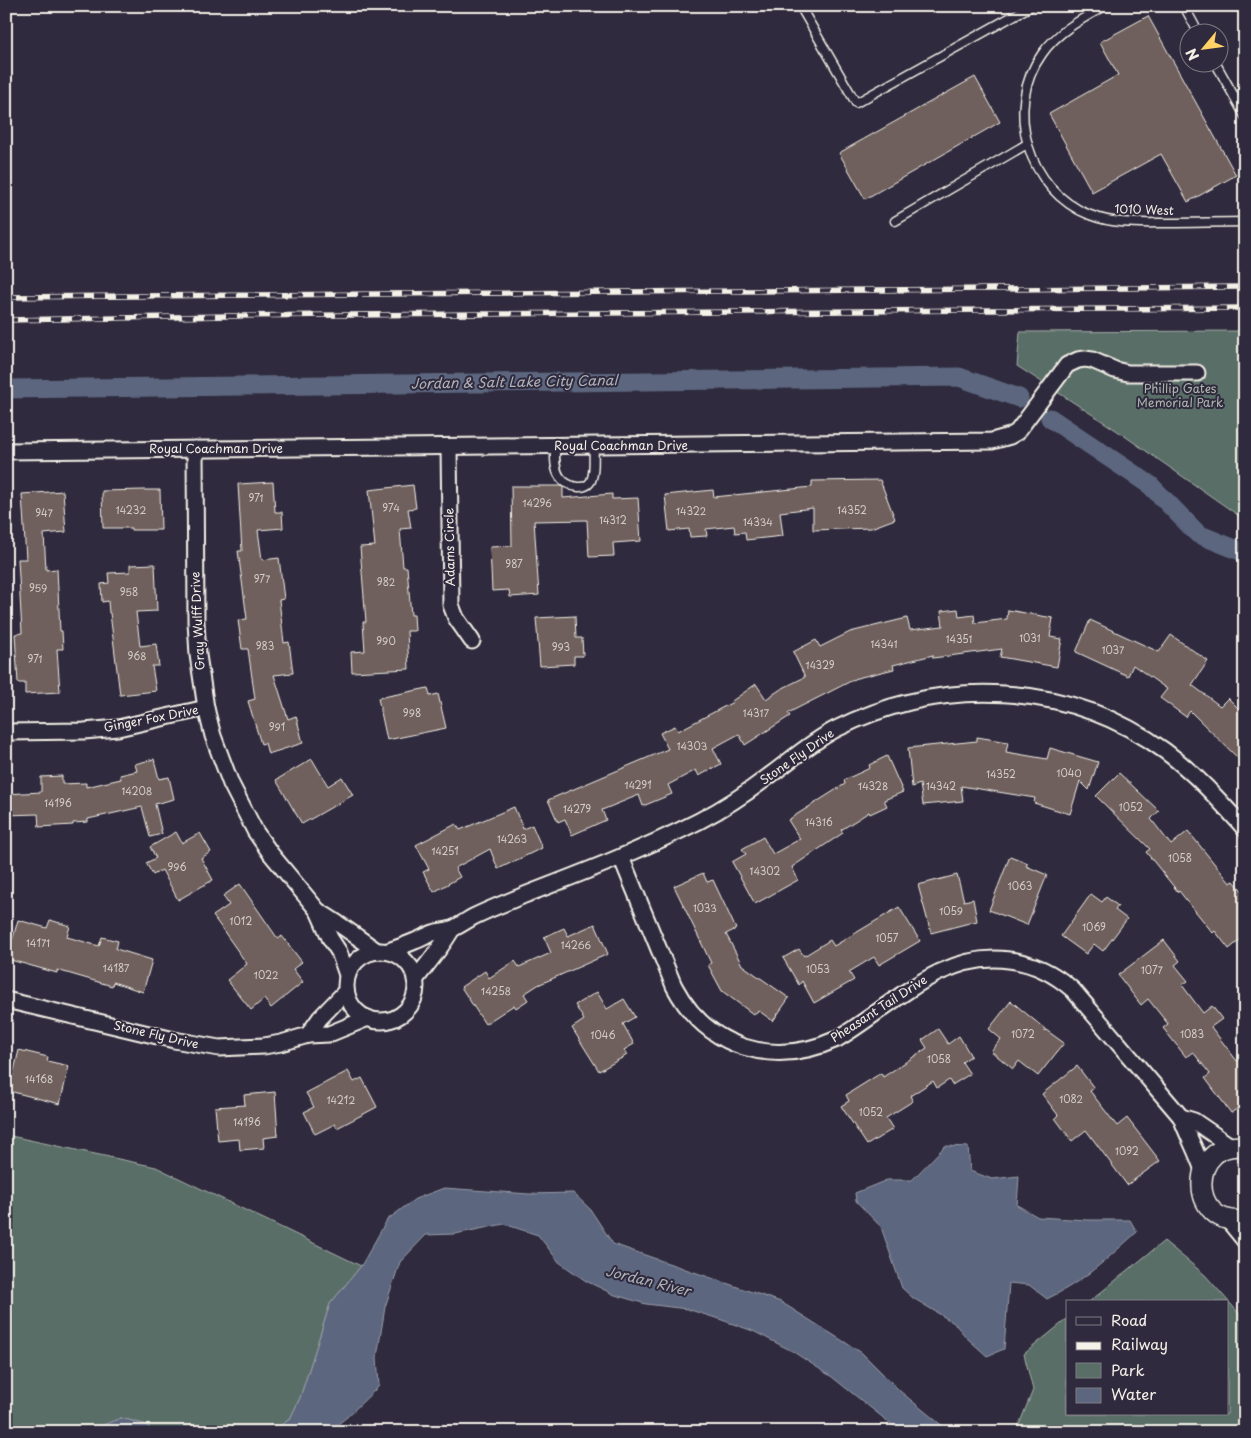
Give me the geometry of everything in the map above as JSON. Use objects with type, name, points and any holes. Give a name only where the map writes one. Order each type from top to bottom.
[{"type":"street","name":"Royal Coachman Drive","points":[[6,451],[992,442],[1017,432],[1067,365],[1078,360],[1092,360],[1115,370],[1128,373],[1197,373]]},
{"type":"street","name":"Adams Circle","points":[[449,447],[451,605],[456,618],[472,641]]},
{"type":"street","name":"Gray Wulff Drive","points":[[196,449],[196,622],[198,654],[206,708],[221,759],[241,806],[271,854],[318,911],[330,938],[339,952],[347,975]]},
{"type":"street","name":"Stone Fly Drive","points":[[383,951],[432,933],[452,928],[490,909],[621,857],[678,832],[726,805],[833,731],[903,703],[957,694],[1011,693],[1034,697],[1077,707],[1119,723],[1143,736],[1187,769],[1207,787],[1245,829]]},
{"type":"street","name":"Ginger Fox Drive","points":[[6,732],[84,731],[118,728],[206,708]]},
{"type":"street","name":"Pheasant Tail Drive","points":[[621,857],[674,986],[682,1001],[706,1026],[736,1044],[762,1051],[787,1053],[821,1046],[852,1030],[929,977],[956,964],[986,958],[1020,961],[1036,965],[1073,990],[1181,1116],[1203,1171]]},
{"type":"street","name":"Gray Wulff Drive","points":[[318,911],[343,925],[357,937],[383,951]]},
{"type":"street","points":[[415,980],[442,946],[452,928]]},
{"type":"street","points":[[383,951],[398,955],[406,962],[412,970],[416,991],[406,1010],[389,1020],[378,1021],[368,1018],[353,1008],[346,991],[347,975],[356,961],[369,952],[383,951]]},
{"type":"street","points":[[308,1034],[320,1018],[346,991]]},
{"type":"street","name":"Stone Fly Drive","points":[[6,1000],[174,1040],[219,1048],[264,1046],[281,1043],[308,1034],[329,1034],[368,1018]]},
{"type":"street","name":"Pheasant Tail Drive","points":[[1181,1116],[1194,1121],[1238,1147]]},
{"type":"street","points":[[1238,1147],[1214,1155],[1203,1171],[1201,1180],[1205,1200],[1218,1215],[1236,1220],[1245,1241]]},
{"type":"lane","points":[[800,6],[856,103],[1031,6]]},
{"type":"lane","name":"1010 West","points":[[1105,6],[1058,36],[1041,55],[1034,67],[1024,106],[1027,144],[1034,164],[1052,189],[1067,204],[1074,209],[1102,219],[1133,223],[1245,222]]},
{"type":"lane","points":[[1184,6],[1193,22]]},
{"type":"lane","points":[[1221,72],[1243,110]]},
{"type":"lane","points":[[895,221],[1027,144]]},
{"type":"lane","points":[[555,446],[556,467],[560,477],[569,485],[581,488],[588,485],[592,479],[594,446]]},
{"type":"green space","name":"Phillip Gates Memorial Park","points":[[1245,331],[1245,520],[1116,430],[1017,366],[1020,332]]},
{"type":"green space","points":[[6,1135],[156,1167],[361,1266],[330,1304],[300,1398],[290,1419],[271,1432],[152,1432],[147,1425],[121,1418],[88,1432],[6,1432]]},
{"type":"green space","points":[[1164,1241],[1205,1275],[1227,1300],[1091,1300]]},
{"type":"green space","points":[[1228,1301],[1245,1320],[1245,1432],[1016,1432],[1033,1390],[1024,1354],[1066,1320],[1066,1416],[1228,1416]]},
{"type":"water","points":[[945,1146],[968,1147],[970,1171],[992,1179],[1019,1176],[1017,1205],[1038,1217],[1130,1220],[1137,1232],[1084,1277],[1047,1299],[1029,1285],[1009,1283],[1004,1349],[987,1356],[954,1323],[913,1298],[902,1288],[881,1227],[856,1201],[855,1193],[887,1180],[912,1180]]},
{"type":"water","name":"Jordan River","points":[[444,1188],[529,1194],[573,1193],[590,1209],[613,1244],[781,1302],[862,1353],[901,1392],[945,1428],[955,1432],[901,1432],[832,1377],[792,1351],[753,1331],[719,1319],[687,1309],[646,1304],[615,1295],[586,1281],[559,1262],[538,1235],[504,1224],[455,1234],[426,1235],[400,1262],[385,1307],[377,1357],[379,1386],[347,1417],[328,1432],[271,1432],[290,1419],[300,1398],[330,1304],[361,1266],[387,1220],[415,1199]]},
{"type":"water","points":[[121,1418],[147,1425],[152,1432],[85,1432]]},
{"type":"building","points":[[1148,16],[1236,175],[1188,202],[1161,154],[1092,192],[1049,114],[1118,75],[1100,42]]},
{"type":"building","points":[[975,77],[1000,122],[865,199],[839,153]]},
{"type":"building","points":[[880,480],[895,519],[871,528],[813,530],[813,508],[780,512],[783,536],[746,540],[745,532],[735,533],[734,526],[706,529],[707,536],[690,537],[689,529],[669,531],[665,495],[713,490],[714,497],[812,487],[812,481]]},
{"type":"building","points":[[273,482],[275,512],[282,512],[283,528],[258,530],[262,560],[279,558],[284,599],[279,600],[284,643],[289,642],[293,673],[274,675],[288,719],[296,716],[303,743],[268,754],[265,743],[261,744],[248,701],[255,699],[248,649],[242,649],[238,620],[247,619],[238,551],[242,551],[238,484]]},
{"type":"building","points":[[413,485],[416,508],[408,509],[411,528],[400,529],[403,567],[407,567],[411,615],[414,615],[415,631],[407,631],[409,669],[352,672],[351,652],[365,651],[363,622],[366,622],[360,547],[375,546],[369,490]]},
{"type":"building","points":[[511,486],[561,486],[563,487],[563,498],[612,494],[612,499],[638,498],[641,541],[613,543],[614,556],[589,557],[587,520],[534,521],[539,595],[510,597],[509,590],[492,591],[490,547],[512,546]]},
{"type":"building","points":[[160,490],[161,530],[103,528],[102,491]]},
{"type":"building","points":[[63,491],[66,532],[44,534],[46,570],[57,569],[60,631],[62,631],[63,649],[57,649],[60,692],[25,694],[25,683],[18,683],[15,634],[22,633],[18,559],[26,559],[22,494]]},
{"type":"building","points":[[155,564],[157,611],[136,612],[140,646],[156,644],[159,666],[152,666],[156,691],[120,695],[108,601],[102,602],[101,584],[109,583],[108,573],[130,572],[130,565]]},
{"type":"building","points":[[958,609],[959,617],[974,615],[975,623],[1007,619],[1008,610],[1053,618],[1050,637],[1062,639],[1057,667],[1000,657],[1002,649],[933,658],[933,655],[893,665],[894,669],[857,678],[788,713],[790,716],[745,745],[739,734],[713,748],[721,764],[699,776],[696,770],[668,785],[672,794],[643,806],[639,795],[602,810],[606,820],[572,835],[565,819],[558,822],[548,800],[668,749],[660,733],[675,726],[678,731],[733,702],[756,684],[766,699],[805,677],[793,652],[816,640],[820,647],[850,632],[907,618],[910,630],[943,626],[941,611]]},
{"type":"building","points":[[575,616],[576,638],[582,638],[583,656],[574,656],[574,664],[540,666],[536,618]]},
{"type":"building","points":[[1090,620],[1159,652],[1171,635],[1208,661],[1192,685],[1220,706],[1228,698],[1245,715],[1245,765],[1190,711],[1186,717],[1160,698],[1167,689],[1133,665],[1128,676],[1076,652]]},
{"type":"building","points":[[428,688],[430,696],[438,694],[446,728],[387,740],[378,698]]},
{"type":"building","points":[[977,737],[1008,742],[1006,752],[1047,759],[1050,748],[1098,762],[1089,790],[1080,781],[1070,814],[1034,803],[1035,798],[961,786],[963,801],[923,805],[920,784],[912,787],[908,748],[977,741]]},
{"type":"building","points":[[887,756],[903,792],[884,800],[887,806],[870,814],[869,812],[841,830],[843,833],[792,867],[798,880],[755,904],[732,862],[746,854],[742,849],[763,837],[773,854],[800,839],[788,820],[845,784],[844,780],[870,768],[869,765]]},
{"type":"building","points":[[154,759],[159,779],[169,777],[174,799],[155,804],[162,834],[150,837],[142,807],[88,819],[88,822],[73,823],[73,825],[39,827],[38,814],[6,815],[6,794],[41,792],[41,777],[62,776],[62,784],[86,783],[86,787],[121,779],[120,775],[137,771],[135,764]]},
{"type":"building","points":[[312,759],[328,786],[342,777],[353,795],[302,824],[276,780]]},
{"type":"building","points":[[1119,773],[1159,811],[1151,819],[1171,845],[1188,831],[1230,883],[1234,881],[1245,894],[1245,936],[1229,949],[1215,931],[1213,933],[1146,852],[1150,849],[1096,796]]},
{"type":"building","points":[[514,807],[523,829],[532,825],[542,848],[498,869],[490,849],[455,868],[460,877],[434,892],[423,872],[429,869],[416,845],[456,824],[460,830]]},
{"type":"building","points":[[176,832],[182,843],[200,833],[211,852],[201,858],[213,880],[178,900],[162,870],[153,875],[146,863],[156,858],[150,847]]},
{"type":"building","points":[[1010,856],[1028,863],[1026,866],[1047,875],[1027,925],[989,910]]},
{"type":"building","points":[[703,873],[707,882],[713,880],[736,929],[726,934],[742,965],[789,998],[773,1021],[759,1011],[753,1014],[722,991],[708,965],[711,963],[674,886]]},
{"type":"building","points":[[957,875],[964,901],[973,899],[977,921],[931,933],[918,885]]},
{"type":"building","points":[[240,884],[278,939],[282,936],[302,962],[293,969],[303,982],[271,1008],[264,999],[251,1010],[227,980],[247,964],[213,916],[229,905],[223,896]]},
{"type":"building","points":[[1091,894],[1102,902],[1106,897],[1118,906],[1115,910],[1127,919],[1103,951],[1094,944],[1086,954],[1061,936]]},
{"type":"building","points":[[899,907],[920,941],[879,965],[874,957],[849,972],[854,980],[814,1003],[802,981],[799,985],[783,958],[799,949],[804,956],[830,940],[834,946]]},
{"type":"building","points":[[18,920],[47,928],[50,920],[70,926],[67,937],[99,946],[102,937],[118,941],[116,949],[152,960],[143,992],[113,982],[112,986],[57,970],[57,973],[7,959]]},
{"type":"building","points":[[595,924],[608,954],[538,985],[524,994],[528,1000],[516,1008],[514,1005],[485,1024],[461,987],[485,971],[489,978],[515,961],[519,967],[551,953],[544,937],[564,928],[568,936]]},
{"type":"building","points":[[1164,940],[1180,961],[1175,965],[1188,981],[1182,985],[1203,1013],[1212,1006],[1222,1019],[1211,1027],[1237,1061],[1245,1056],[1245,1103],[1231,1113],[1205,1078],[1210,1074],[1193,1052],[1186,1057],[1163,1028],[1168,1024],[1148,999],[1141,1005],[1118,975]]},
{"type":"building","points":[[597,992],[607,1009],[624,999],[635,1017],[623,1024],[634,1044],[624,1050],[627,1055],[599,1071],[572,1028],[584,1020],[575,1005]]},
{"type":"building","points":[[1011,1001],[1045,1031],[1064,1043],[1038,1076],[1019,1061],[1013,1069],[991,1051],[1001,1039],[989,1029]]},
{"type":"building","points":[[938,1029],[948,1044],[959,1036],[971,1056],[962,1062],[970,1074],[952,1085],[949,1080],[937,1088],[933,1081],[910,1096],[913,1101],[886,1118],[893,1129],[867,1145],[841,1106],[849,1101],[846,1095],[881,1073],[883,1077],[927,1048],[922,1040]]},
{"type":"building","points":[[19,1050],[48,1057],[47,1061],[69,1066],[60,1104],[9,1091]]},
{"type":"building","points":[[1077,1066],[1094,1088],[1090,1091],[1117,1126],[1127,1118],[1160,1161],[1127,1185],[1086,1130],[1072,1141],[1055,1118],[1058,1115],[1042,1094]]},
{"type":"building","points":[[348,1071],[354,1082],[362,1078],[377,1107],[337,1128],[335,1124],[315,1134],[304,1112],[314,1107],[306,1093]]},
{"type":"building","points":[[275,1092],[278,1136],[263,1138],[264,1148],[240,1150],[239,1139],[218,1141],[215,1107],[245,1105],[244,1095]]},
{"type":"waterway","name":"Jordan & Salt Lake City Canal","points":[[6,389],[959,377],[1019,398]]},
{"type":"waterway","name":"Jordan & Salt Lake City Canal","points":[[1050,418],[1150,485],[1198,534],[1245,553]]},
{"type":"railway","points":[[6,297],[1245,287]]},
{"type":"railway","points":[[6,320],[229,316],[1245,308]]}]
